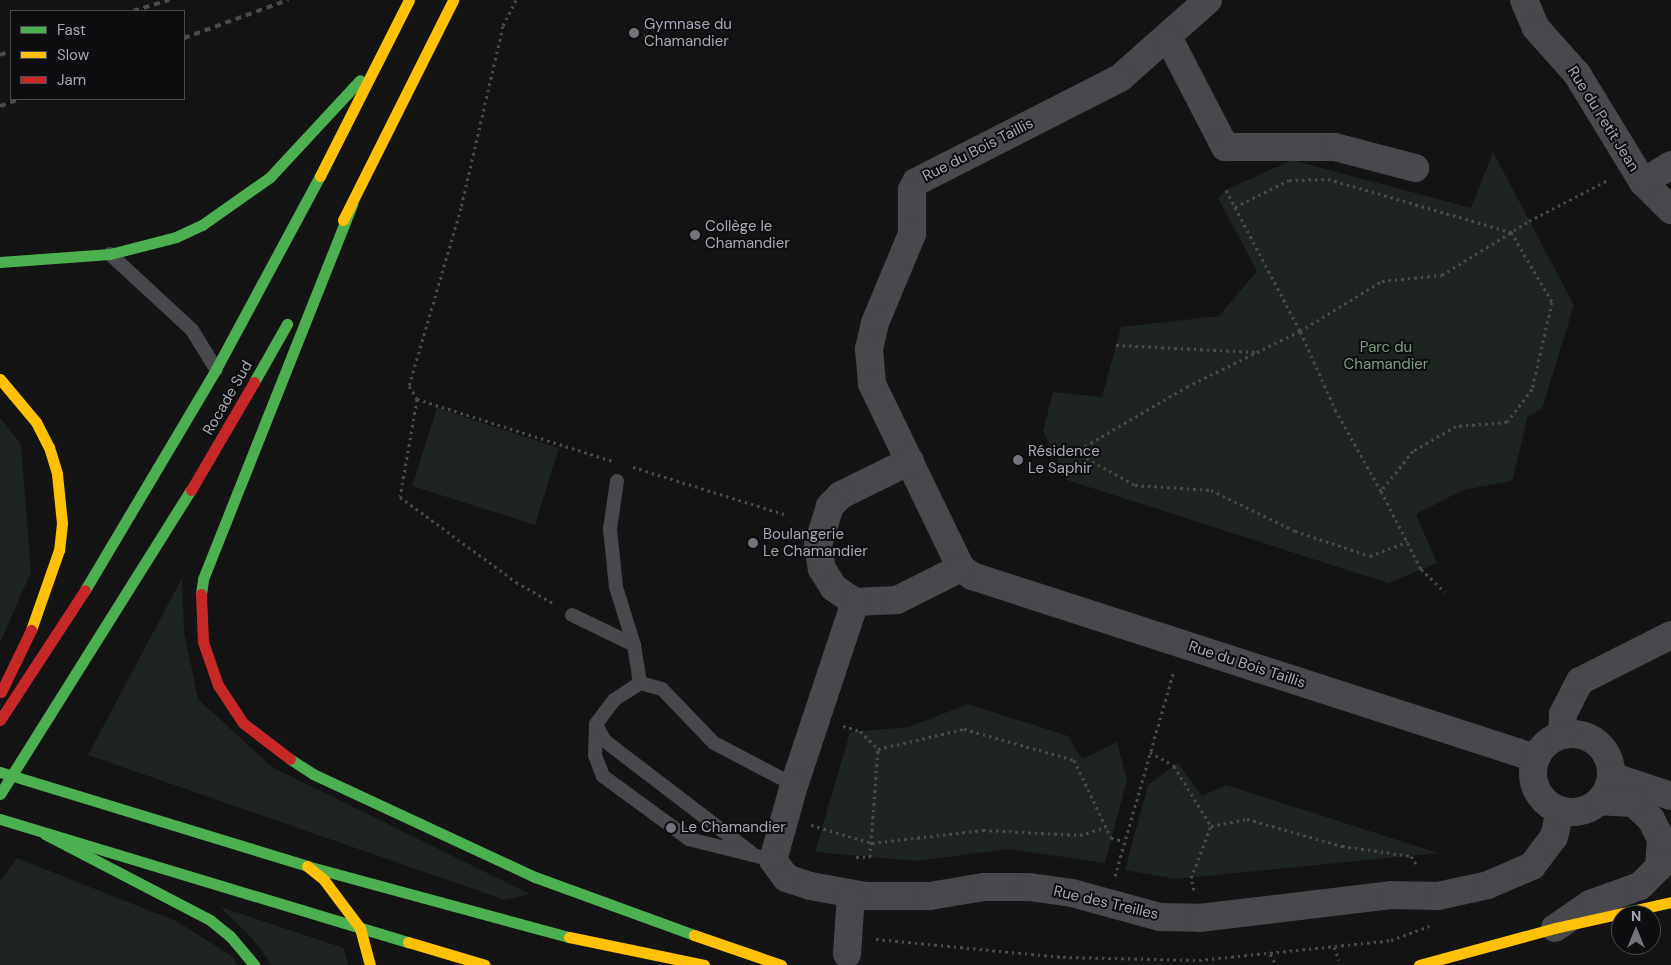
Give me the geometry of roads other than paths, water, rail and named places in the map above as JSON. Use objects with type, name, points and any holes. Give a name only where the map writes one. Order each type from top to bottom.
[{"type":"main road","name":"Rocade Sud","points":[[0,720],[105,559],[216,369],[294,229],[391,40],[409,0]]},
{"type":"main road","points":[[300,298],[352,204],[453,0]]},
{"type":"main road","points":[[0,262],[110,254],[176,237],[202,225],[251,193],[289,158],[383,55]]},
{"type":"main road","points":[[352,204],[203,579],[200,600],[203,642],[218,685],[243,722],[270,747],[313,774],[535,877],[605,906],[781,965]]},
{"type":"main road","name":"Rocade Sud","points":[[0,794],[62,700],[182,506],[291,315]]},
{"type":"main road","points":[[0,379],[36,422],[55,465],[62,500],[59,550],[51,578],[36,621],[2,689]]},
{"type":"main road","points":[[0,810],[25,757]]},
{"type":"main road","points":[[0,772],[307,866],[574,938],[704,965]]},
{"type":"main road","points":[[0,819],[485,965]]},
{"type":"main road","points":[[45,834],[210,920],[230,936],[254,965]]},
{"type":"main road","points":[[307,866],[324,880],[360,928],[370,965]]},
{"type":"main road","points":[[1419,965],[1555,928],[1671,902]]},
{"type":"street","name":"Rue du Bois Taillis","points":[[1208,0],[1120,78],[916,182],[912,190],[912,234],[875,323],[869,349],[872,384],[961,568],[972,576],[1535,758]]},
{"type":"street","name":"Rue du Petit Jean","points":[[1524,0],[1536,28],[1577,74],[1638,174],[1671,210]]},
{"type":"street","points":[[1168,37],[1225,147],[1335,147],[1415,168]]},
{"type":"street","points":[[1638,174],[1671,165]]},
{"type":"street","points":[[910,461],[841,495],[830,506],[818,545],[822,569],[834,588],[855,602],[897,600],[961,568]]},
{"type":"street","points":[[762,857],[785,816],[855,602]]},
{"type":"street","points":[[1562,735],[1563,714],[1580,681],[1671,635]]},
{"type":"street","points":[[1555,928],[1590,904],[1640,886],[1659,867],[1661,839],[1651,819],[1633,803],[1600,801],[1574,813],[1560,811],[1546,803],[1536,791],[1532,774],[1535,758],[1541,748],[1562,735],[1580,735],[1597,743],[1605,752],[1611,776],[1600,801]]},
{"type":"street","points":[[1611,776],[1671,796]]},
{"type":"street","name":"Rue des Treilles","points":[[762,857],[786,878],[851,896],[930,896],[984,887],[1029,886],[1072,893],[1160,917],[1199,918],[1391,895],[1438,896],[1488,885],[1532,866],[1554,837],[1560,811]]},
{"type":"street","points":[[847,954],[851,896]]},
{"type":"lane","points":[[110,254],[157,294],[192,330],[216,369]]},
{"type":"lane","points":[[617,481],[610,529],[616,587],[634,645],[640,683]]},
{"type":"lane","points":[[572,615],[634,645]]},
{"type":"lane","points":[[762,857],[718,849],[689,839],[602,776],[594,755],[596,724],[614,700],[640,683],[662,689],[714,743],[794,785]]},
{"type":"lane","points":[[596,724],[605,741],[762,857]]},
{"type":"railway","points":[[136,10],[169,0]]},
{"type":"railway","points":[[185,38],[288,0]]},
{"type":"railway","points":[[0,55],[10,51]]},
{"type":"railway","points":[[0,106],[17,100]]},
{"type":"place","name":"Gymnase du Chamandier","points":[[634,33]]},
{"type":"place","name":"Collège le Chamandier","points":[[695,235]]},
{"type":"place","name":"Résidence Le Saphir","points":[[1018,460]]},
{"type":"place","name":"Boulangerie Le Chamandier","points":[[753,543]]},
{"type":"place","name":"Le Chamandier","points":[[671,828]]},
{"type":"park label","name":"Parc du Chamandier","points":[[1386,356]]}]
